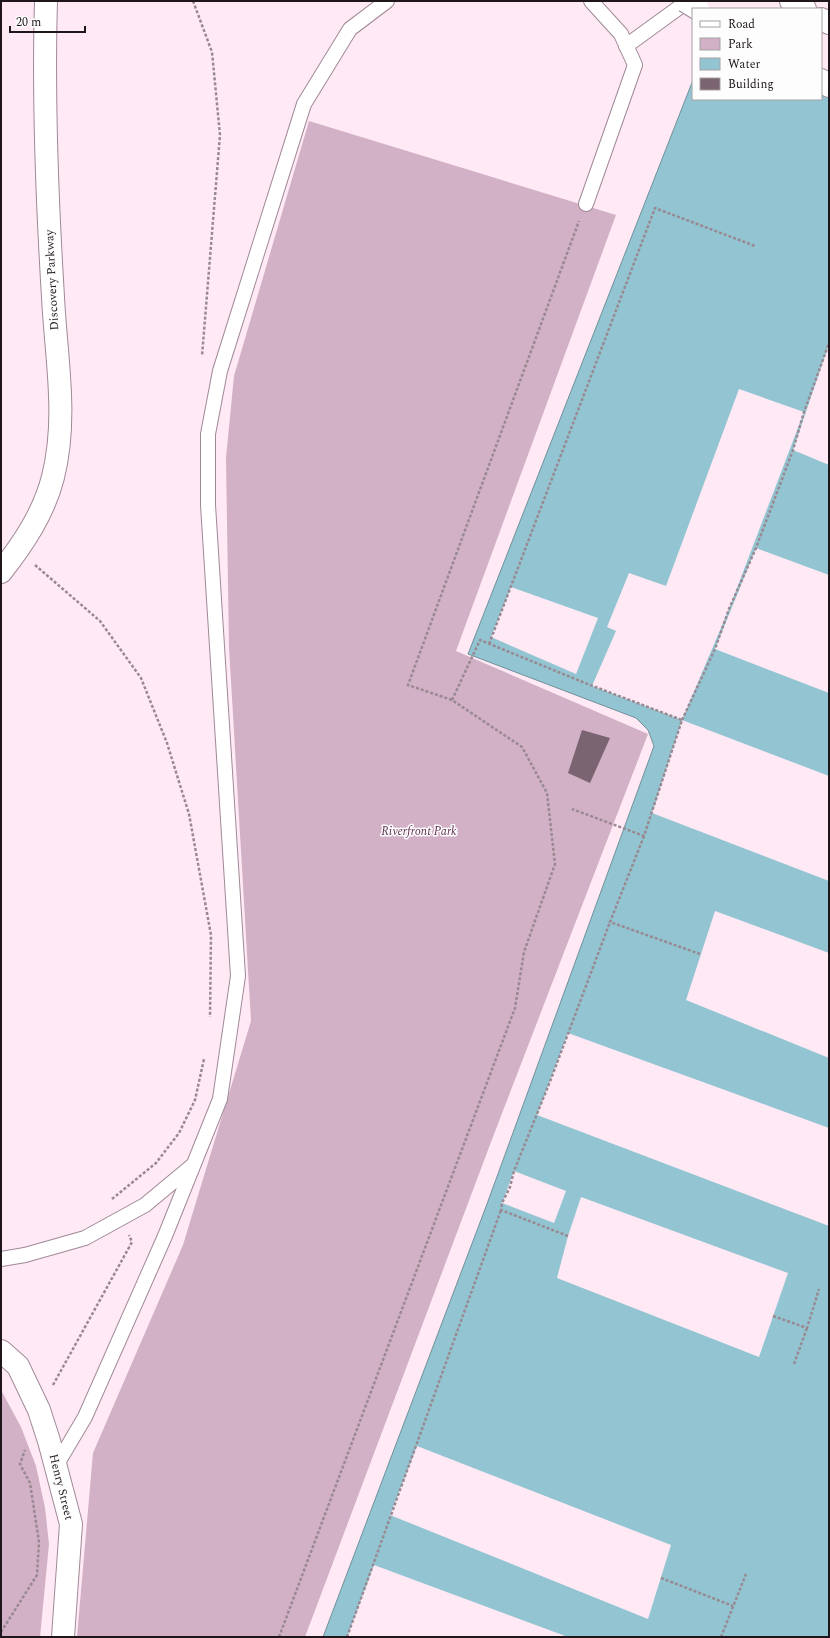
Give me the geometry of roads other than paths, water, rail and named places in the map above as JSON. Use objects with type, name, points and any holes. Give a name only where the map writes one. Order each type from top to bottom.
[{"type":"main road","name":"Discovery Parkway","points":[[1,572],[18,550],[37,520],[52,478],[59,444],[61,409],[54,318],[48,204],[45,1]]},
{"type":"main road","points":[[687,1],[697,8]]},
{"type":"main road","points":[[791,1],[803,8]]},
{"type":"main road","name":"Henry Street","points":[[1,1351],[18,1366],[39,1410],[56,1466],[71,1524],[62,1637]]},
{"type":"lane","points":[[56,1466],[84,1417],[165,1236],[220,1098],[238,976],[208,506],[208,434],[220,371],[304,104],[350,29],[387,1]]},
{"type":"lane","points":[[586,204],[635,65],[621,34],[591,1]]},
{"type":"lane","points":[[626,46],[687,1]]},
{"type":"lane","points":[[1,1259],[25,1255],[84,1238],[145,1205],[193,1166]]},
{"type":"water","points":[[829,1],[829,1637],[323,1637],[487,1204],[654,746],[648,730],[636,718],[468,654],[692,83],[692,100],[822,100],[822,8]]},
{"type":"park label","name":"Riverfront Park","points":[[419,831]]}]
